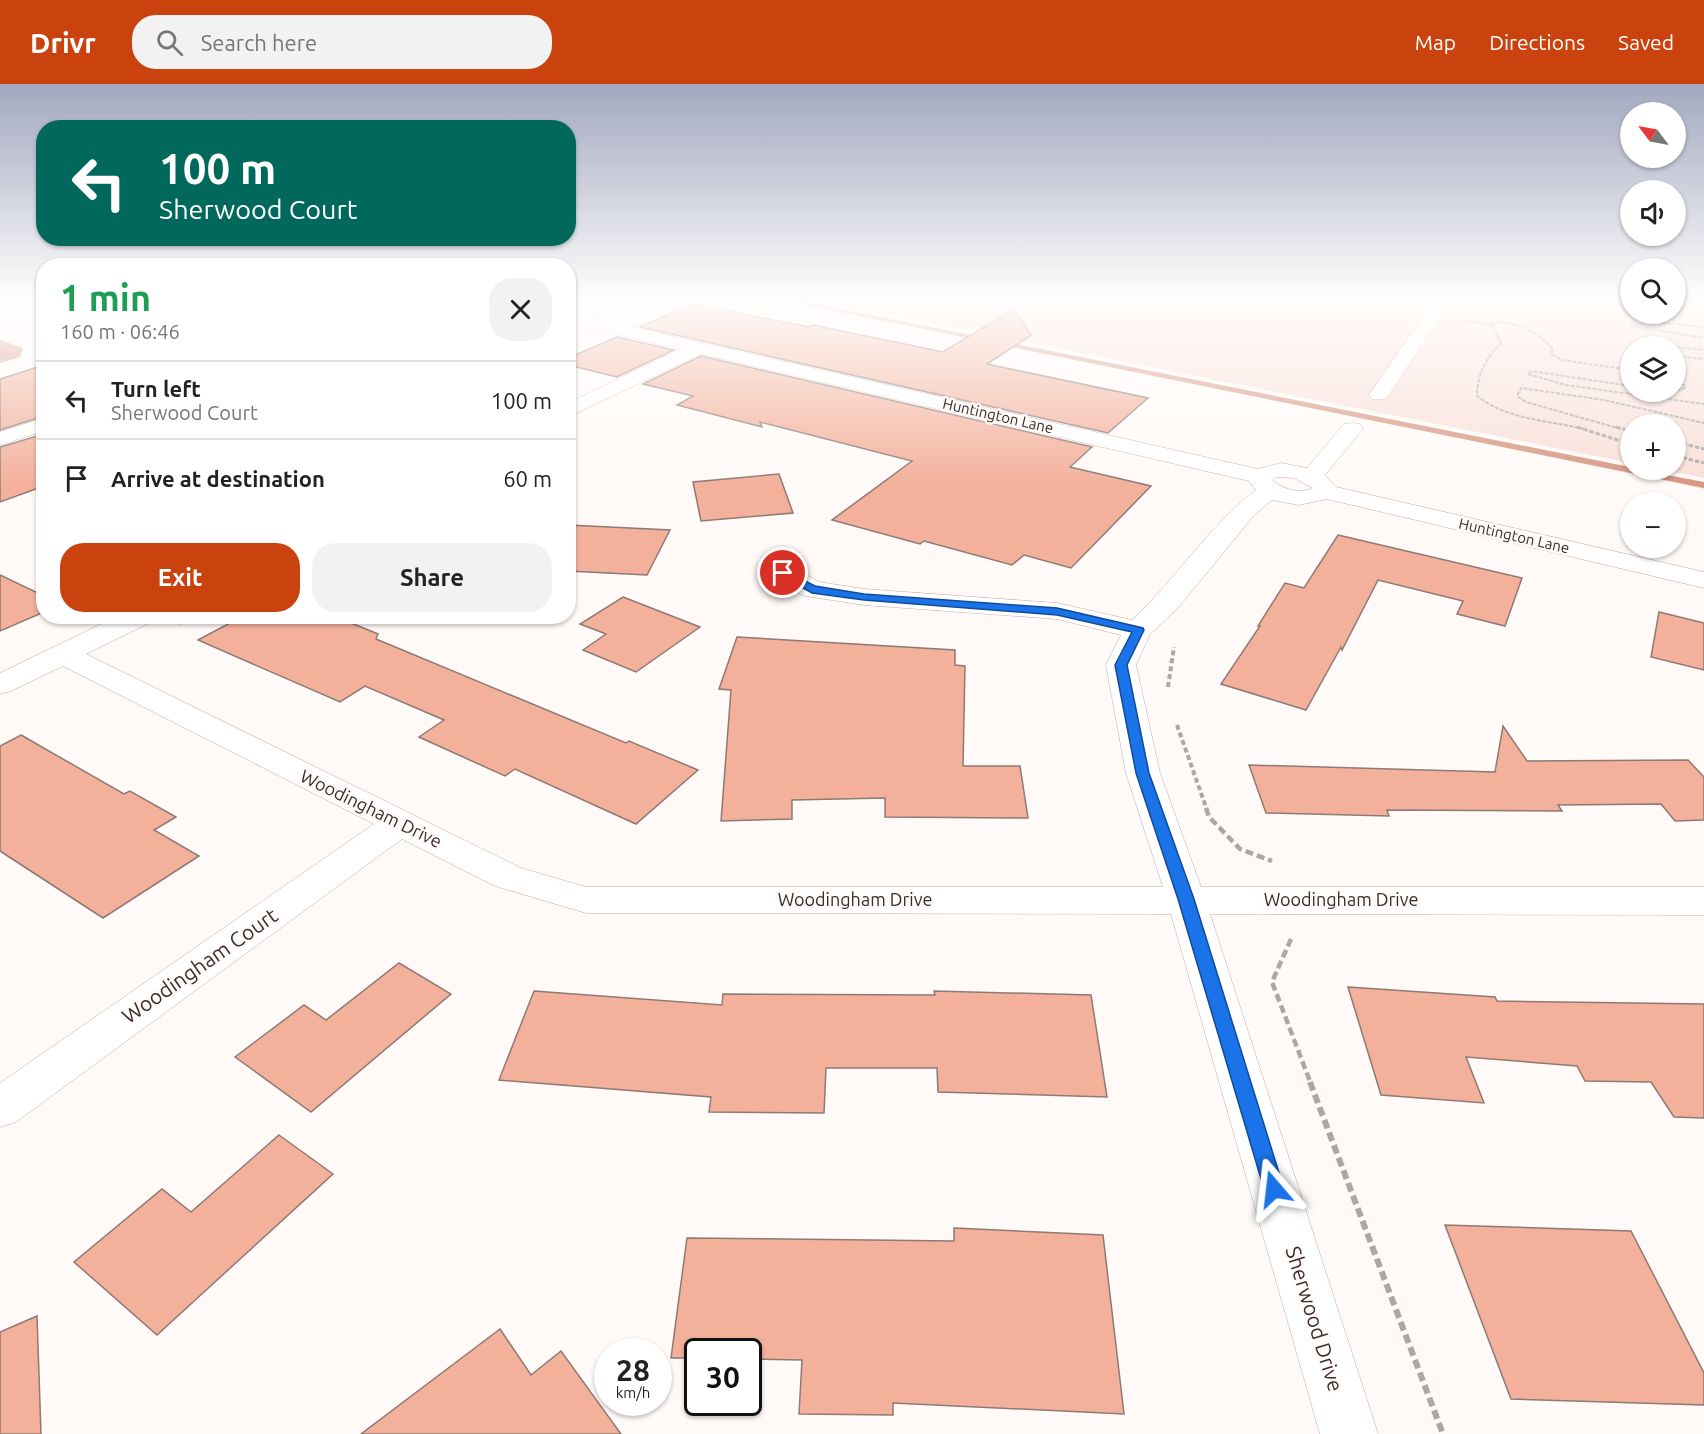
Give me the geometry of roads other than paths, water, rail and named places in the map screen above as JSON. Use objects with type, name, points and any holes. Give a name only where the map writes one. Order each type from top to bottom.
[{"type":"street","points":[[576,407],[674,360]]},
{"type":"street","name":"Huntington Lane","points":[[749,360],[1265,484],[1308,497],[1318,483],[1704,580]]},
{"type":"street","points":[[1379,395],[1403,360]]},
{"type":"street","points":[[0,439],[36,427]]},
{"type":"street","points":[[1318,483],[1352,429]]},
{"type":"street","name":"Sherwood Drive","points":[[1265,484],[1167,603],[1138,630],[1121,665],[1143,773],[1186,899],[1349,1434]]},
{"type":"street","points":[[783,573],[812,589],[864,597],[1057,611],[1138,630]]},
{"type":"street","points":[[0,684],[125,624]]},
{"type":"street","name":"Woodingham Drive","points":[[63,654],[508,877],[586,900],[1704,901]]},
{"type":"street","name":"Woodingham Court","points":[[0,1108],[400,824]]},
{"type":"waterway","points":[[1082,360],[1704,485]]}]
